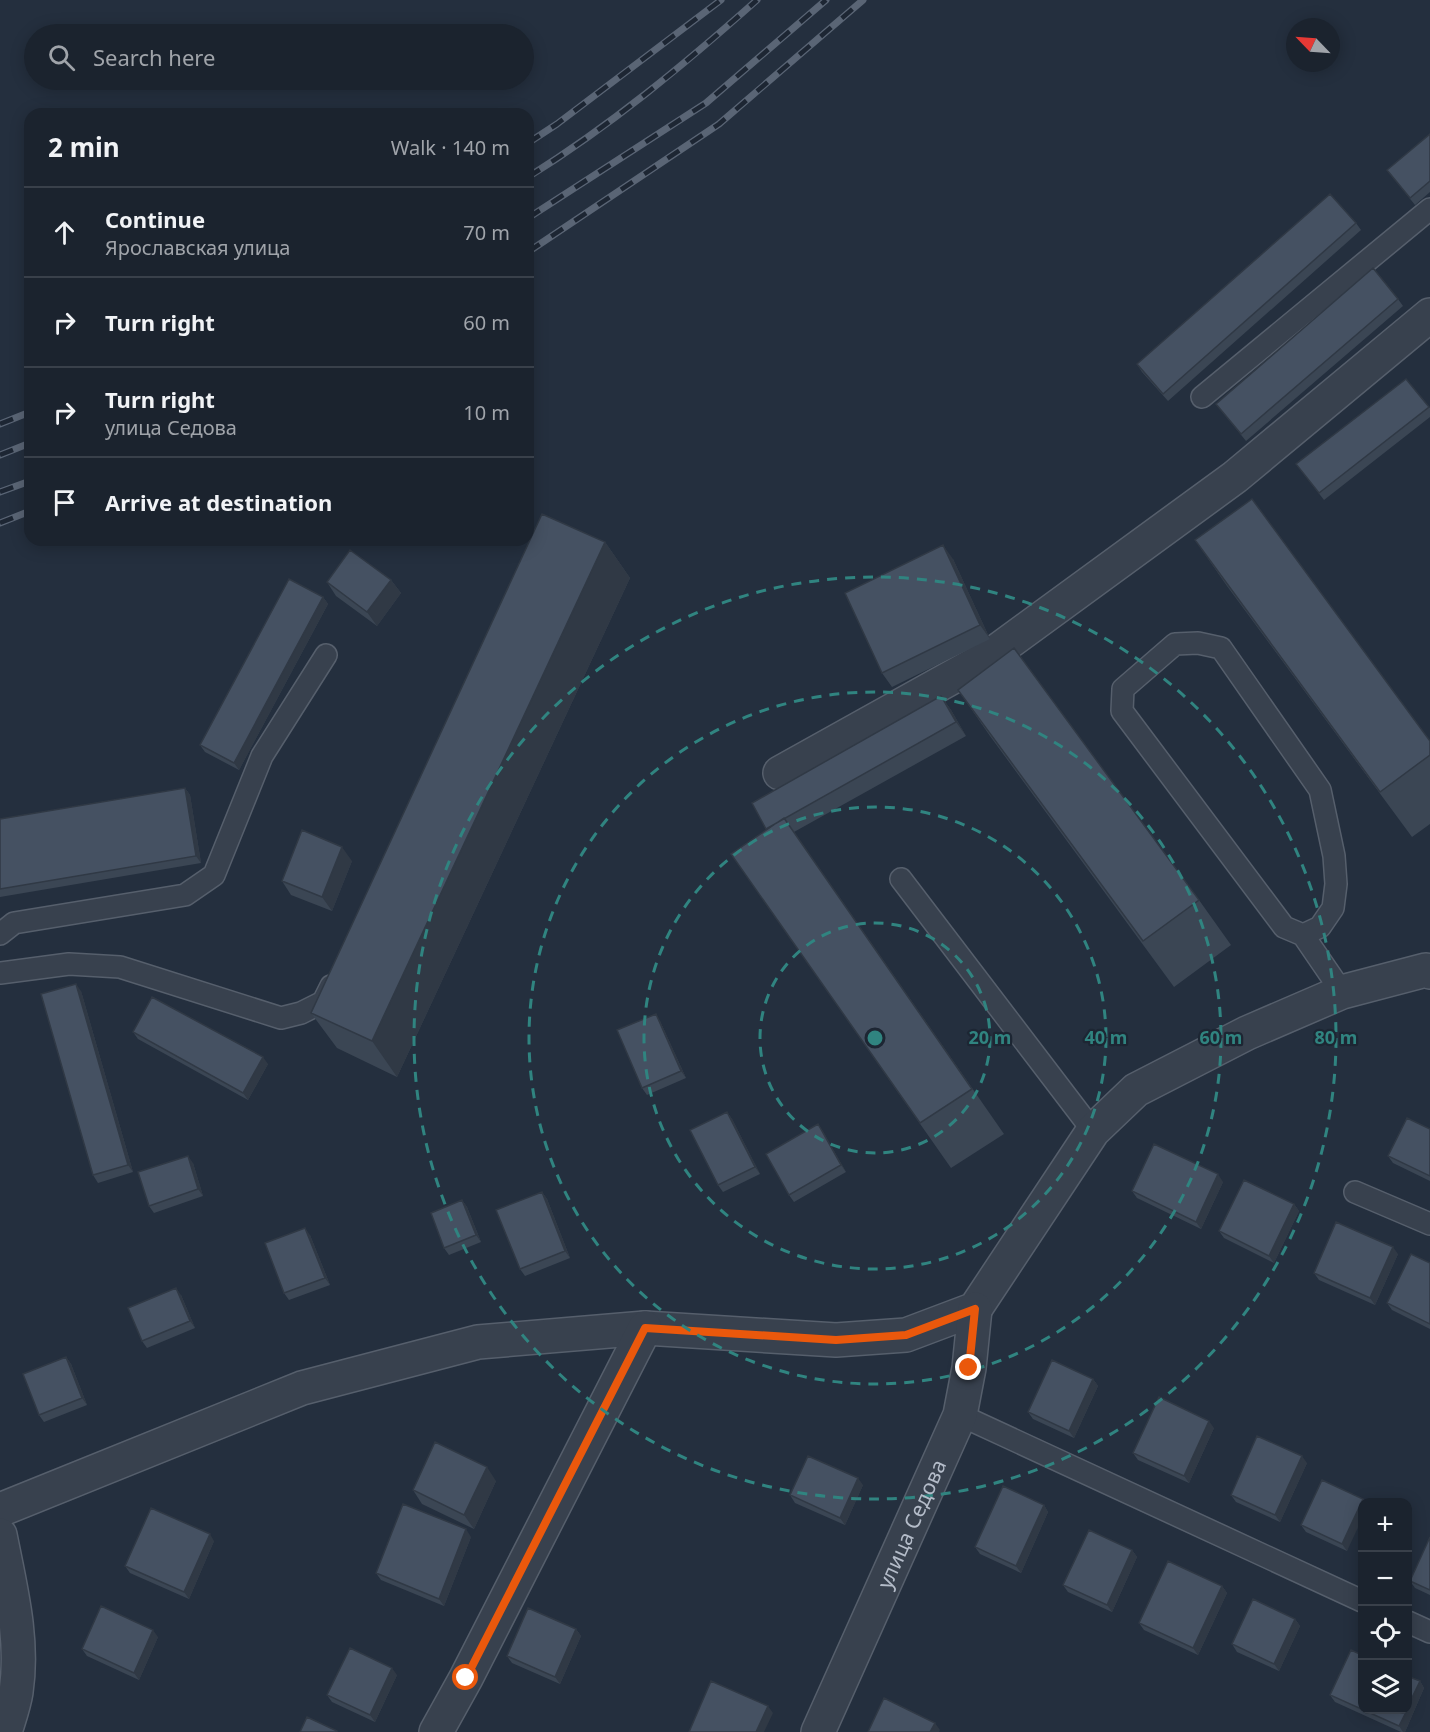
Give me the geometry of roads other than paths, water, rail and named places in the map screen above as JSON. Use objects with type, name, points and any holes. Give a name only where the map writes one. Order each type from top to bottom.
[{"type":"street","points":[[780,773],[990,656],[1235,477],[1430,315]]},
{"type":"street","points":[[0,1510],[302,1388],[478,1342],[645,1328],[836,1340],[906,1335],[975,1309],[1093,1131],[1136,1089],[1247,1033],[1342,992],[1429,970]]},
{"type":"street","name":"улица Седова","points":[[818,1732],[960,1415],[969,1368],[975,1309]]},
{"type":"street","points":[[436,1732],[645,1328]]},
{"type":"street","points":[[0,1535],[15,1615],[18,1655],[16,1692],[5,1732]]},
{"type":"lane","points":[[1202,397],[1430,209]]},
{"type":"lane","points":[[1303,935],[1320,927],[1333,908],[1336,884],[1334,856],[1320,790],[1221,648],[1198,643],[1175,644],[1124,689],[1122,711],[1284,927],[1303,935],[1342,992]]},
{"type":"lane","points":[[0,934],[14,923],[185,895],[214,875],[262,756],[326,655]]},
{"type":"lane","points":[[901,879],[1093,1131]]},
{"type":"lane","points":[[0,973],[69,964],[120,967],[281,1018],[301,1013],[323,1002],[339,970]]},
{"type":"lane","points":[[1355,1192],[1430,1224]]},
{"type":"lane","points":[[960,1415],[1358,1599]]},
{"type":"lane","points":[[1412,1624],[1430,1632]]},
{"type":"railway","points":[[534,139],[721,0]]},
{"type":"railway","points":[[534,173],[588,137],[646,93],[757,0]]},
{"type":"railway","points":[[534,214],[706,103],[826,0]]},
{"type":"railway","points":[[534,248],[719,124],[863,0]]},
{"type":"railway","points":[[0,424],[24,414]]},
{"type":"railway","points":[[0,455],[24,445]]},
{"type":"railway","points":[[0,492],[24,483]]},
{"type":"railway","points":[[0,523],[24,513]]}]
